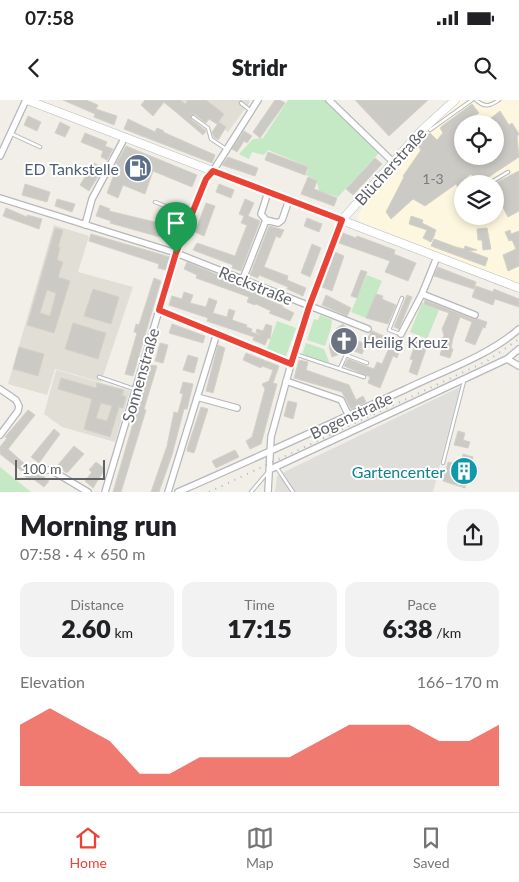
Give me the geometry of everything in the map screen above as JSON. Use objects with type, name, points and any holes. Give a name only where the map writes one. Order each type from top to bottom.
[{"type":"main road","name":"Blücherstraße","points":[[342,220],[392,161],[455,100]]},
{"type":"main road","points":[[30,101],[519,288]]},
{"type":"street","name":"Sonnenstraße","points":[[106,492],[176,253],[206,179],[258,100]]},
{"type":"street","points":[[329,100],[392,161]]},
{"type":"street","points":[[0,156],[2,144],[11,133],[30,101]]},
{"type":"street","points":[[85,225],[92,199],[125,137]]},
{"type":"street","points":[[268,192],[260,214],[266,220],[278,223],[282,220],[289,200]]},
{"type":"street","name":"Reckstraße","points":[[0,198],[176,253],[368,329]]},
{"type":"street","points":[[243,279],[266,220]]},
{"type":"street","name":"Blücherstraße","points":[[268,492],[274,467],[270,452],[271,437],[309,307],[342,220]]},
{"type":"street","points":[[401,334],[422,294],[437,257]]},
{"type":"street","points":[[422,294],[475,316]]},
{"type":"street","points":[[159,310],[291,364]]},
{"type":"street","name":"Bogenstraße","points":[[178,492],[270,452],[499,344],[519,328]]},
{"type":"street","points":[[168,492],[216,333]]},
{"type":"street","points":[[274,467],[508,359],[519,349]]},
{"type":"street","points":[[508,359],[519,366]]},
{"type":"street","points":[[286,382],[342,400],[348,416]]},
{"type":"street","points":[[0,389],[16,400],[19,406],[18,411],[0,434]]},
{"type":"street","points":[[196,397],[237,408]]},
{"type":"street","points":[[40,470],[51,470],[88,492]]},
{"type":"lane","points":[[430,130],[472,100]]},
{"type":"lane","points":[[476,100],[485,106],[490,106],[500,100]]},
{"type":"lane","points":[[240,103],[251,111]]},
{"type":"lane","points":[[194,116],[208,128],[211,139],[226,149]]},
{"type":"lane","points":[[11,133],[40,147]]},
{"type":"lane","points":[[503,175],[508,172]]},
{"type":"lane","points":[[154,202],[191,216]]},
{"type":"lane","points":[[401,334],[389,330],[402,298]]},
{"type":"lane","points":[[294,354],[364,377]]},
{"type":"lane","points":[[340,368],[346,355],[367,363]]},
{"type":"lane","points":[[99,377],[136,389]]},
{"type":"lane","points":[[443,462],[464,380]]},
{"type":"lane","points":[[251,492],[274,467],[293,492]]},
{"type":"shaded area","points":[[160,100],[248,100],[250,102],[228,132],[197,109],[187,121]]},
{"type":"shaded area","points":[[459,100],[519,100],[519,284],[360,222],[357,217],[384,172]]},
{"type":"shaded area","points":[[54,225],[89,236],[78,272],[133,287],[101,382],[55,369],[47,395],[8,384]]},
{"type":"shaded area","points":[[56,370],[130,391],[115,442],[62,427],[44,414]]},
{"type":"shaded area","points":[[460,387],[433,492],[275,492],[277,476]]},
{"type":"green space","points":[[288,100],[326,100],[379,153],[338,197],[319,191],[317,181],[306,175],[309,167],[268,150],[264,155],[252,152],[249,159],[239,154],[253,139],[263,138]]},
{"type":"green space","points":[[367,275],[382,281],[366,318],[351,312]]},
{"type":"green space","points":[[422,303],[439,310],[427,339],[410,332]]},
{"type":"green space","points":[[320,315],[332,320],[325,346],[307,340],[314,319],[318,320]]},
{"type":"green space","points":[[277,321],[296,328],[286,356],[267,349]]},
{"type":"green space","points":[[306,343],[324,349],[330,364],[302,355]]},
{"type":"green space","points":[[0,467],[31,492],[0,492]]},
{"type":"building","points":[[63,100],[86,100],[98,105],[96,109],[117,116],[114,125],[94,117],[95,114]]},
{"type":"building","points":[[145,100],[180,100],[185,104],[188,100],[206,100],[224,114],[217,124],[209,119],[206,123],[194,114],[191,115],[191,119],[206,131],[203,135],[164,102],[153,116],[141,105]]},
{"type":"building","points":[[275,100],[285,103],[260,138],[253,132]]},
{"type":"building","points":[[355,100],[428,100],[389,136]]},
{"type":"building","points":[[472,104],[479,113],[476,115],[457,115]]},
{"type":"building","points":[[28,116],[41,122],[37,131],[24,125]]},
{"type":"building","points":[[454,117],[454,165],[504,165],[504,117],[509,125],[512,123],[519,134],[517,137],[519,157],[492,175],[454,175],[454,185],[425,206],[413,199],[391,219],[386,212],[403,176],[421,150],[418,146],[430,133],[437,140],[443,133],[440,128]]},
{"type":"building","points":[[128,119],[155,132],[157,128],[215,155],[212,163],[124,129]]},
{"type":"building","points":[[60,122],[70,127],[65,137],[55,133]]},
{"type":"building","points":[[219,122],[226,127],[218,140],[212,132]]},
{"type":"building","points":[[244,131],[252,136],[247,143],[244,141],[237,152],[232,149]]},
{"type":"building","points":[[85,133],[107,142],[105,146],[113,149],[107,160],[101,157],[103,151],[81,142]]},
{"type":"building","points":[[126,146],[197,175],[192,187],[153,171],[145,194],[123,185],[118,198],[107,193],[118,164],[116,164]]},
{"type":"building","points":[[268,152],[308,167],[305,175],[265,160]]},
{"type":"building","points":[[228,157],[258,168],[255,176],[222,165]]},
{"type":"building","points":[[375,158],[382,164],[353,195],[346,189]]},
{"type":"building","points":[[94,163],[103,168],[89,191],[80,185]]},
{"type":"building","points":[[519,171],[519,211],[508,217],[504,209],[504,178]]},
{"type":"building","points":[[308,177],[317,181],[314,189],[337,198],[334,206],[301,194]]},
{"type":"building","points":[[25,184],[50,192],[47,202],[22,195]]},
{"type":"building","points":[[219,184],[234,190],[231,198],[216,192]]},
{"type":"building","points":[[57,199],[75,204],[72,212],[55,206]]},
{"type":"building","points":[[245,199],[254,203],[248,216],[260,221],[241,271],[232,268],[233,265],[193,250],[197,243],[235,256],[247,225],[241,223],[244,216],[239,214]]},
{"type":"building","points":[[206,203],[215,206],[204,236],[195,232]]},
{"type":"building","points":[[100,205],[110,209],[109,211],[163,224],[160,237],[110,223],[111,221],[96,216]]},
{"type":"building","points":[[6,208],[27,217],[27,215],[42,219],[39,229],[3,216]]},
{"type":"building","points":[[411,216],[423,220],[422,223],[436,230],[435,233],[433,232],[435,234],[431,242],[423,238],[427,230],[409,224]]},
{"type":"building","points":[[307,218],[322,224],[319,232],[304,226]]},
{"type":"building","points":[[269,226],[284,230],[280,238],[276,236],[264,267],[288,276],[287,280],[306,288],[303,296],[287,289],[288,287],[259,275],[258,278],[250,275]]},
{"type":"building","points":[[55,228],[63,230],[58,247],[60,247],[57,260],[63,262],[58,277],[70,281],[54,333],[27,325]],"holes":[[[47,290],[56,293],[50,316],[40,313]]]},
{"type":"building","points":[[487,228],[491,249],[483,250],[482,240],[478,240],[477,229]]},
{"type":"building","points":[[510,230],[511,234],[519,231],[519,266],[508,271],[503,255],[516,249],[512,240],[509,241],[505,232]]},
{"type":"building","points":[[343,233],[395,250],[394,254],[416,263],[408,281],[385,272],[390,261],[339,243]]},
{"type":"building","points":[[91,234],[170,257],[166,270],[158,268],[159,264],[89,241]]},
{"type":"building","points":[[434,239],[456,247],[464,249],[465,246],[477,250],[469,251],[488,258],[485,266],[431,246]]},
{"type":"building","points":[[312,244],[321,248],[310,277],[301,273]]},
{"type":"building","points":[[335,252],[344,256],[332,291],[322,287]]},
{"type":"building","points":[[187,262],[260,293],[259,296],[283,306],[294,313],[290,321],[269,313],[271,311],[256,304],[247,302],[249,297],[196,278],[197,275],[184,269]]},
{"type":"building","points":[[438,267],[476,282],[474,289],[434,276]]},
{"type":"building","points":[[361,270],[367,272],[357,298],[351,296]]},
{"type":"building","points":[[154,278],[161,281],[133,376],[125,374],[137,333],[134,332],[136,324],[139,325]]},
{"type":"building","points":[[476,286],[493,292],[494,289],[519,299],[519,307],[495,299],[493,305],[472,297]]},
{"type":"building","points":[[93,289],[119,297],[111,324],[84,316]]},
{"type":"building","points":[[184,292],[193,295],[190,303],[206,307],[209,298],[217,301],[213,313],[227,317],[229,309],[235,311],[232,320],[247,325],[246,327],[252,329],[251,332],[261,335],[256,332],[257,329],[263,331],[266,324],[272,326],[270,339],[268,338],[265,345],[253,340],[254,337],[207,321],[208,318],[169,305],[172,296],[182,299]]},
{"type":"building","points":[[376,294],[383,296],[382,299],[396,305],[388,324],[366,318]]},
{"type":"building","points":[[326,295],[351,308],[347,316],[322,305]]},
{"type":"building","points":[[407,295],[412,297],[399,329],[394,327]]},
{"type":"building","points":[[425,300],[473,319],[487,322],[475,345],[465,341],[472,322],[460,317],[453,338],[451,348],[453,349],[450,358],[440,355],[443,345],[440,345],[444,335],[442,329],[449,313],[424,304]]},
{"type":"building","points":[[73,323],[106,333],[98,359],[65,349]]},
{"type":"building","points":[[172,324],[205,336],[203,343],[169,333]]},
{"type":"building","name":"Heilig Kreuz","points":[[343,324],[355,340],[366,344],[362,354],[351,350],[332,357],[329,347],[332,337],[337,328]]},
{"type":"building","points":[[372,331],[399,342],[395,351],[399,352],[397,358],[393,356],[380,388],[368,383],[370,377],[344,366],[348,359],[374,369],[377,362],[382,364],[389,348],[367,339]]},
{"type":"building","points":[[417,339],[428,343],[417,375],[409,372],[413,360],[410,359]]},
{"type":"building","points":[[160,343],[168,345],[163,363],[155,361]]},
{"type":"building","points":[[218,345],[225,348],[213,393],[206,391]]},
{"type":"building","points":[[19,347],[44,354],[38,376],[13,369]]},
{"type":"building","points":[[246,353],[279,366],[273,383],[277,384],[261,444],[250,449],[246,441],[252,437],[265,389],[262,384],[269,381],[273,370],[262,366],[261,368],[243,360]]},
{"type":"building","points":[[188,355],[198,358],[194,373],[183,370]]},
{"type":"building","points":[[299,360],[308,362],[306,370],[349,385],[356,400],[363,396],[366,402],[351,409],[342,392],[294,378]]},
{"type":"building","points":[[150,365],[157,366],[144,409],[146,410],[121,492],[113,492]]},
{"type":"building","points":[[61,378],[96,388],[97,383],[124,390],[122,395],[126,397],[123,408],[119,407],[110,437],[84,429],[92,399],[58,389]],"holes":[[[101,403],[112,406],[107,421],[96,418]]]},
{"type":"building","points":[[183,382],[193,384],[187,409],[184,409],[172,455],[159,492],[151,492],[167,446],[174,412],[178,413],[183,394],[180,393]]},
{"type":"building","points":[[288,401],[297,403],[293,419],[284,416]]},
{"type":"building","points":[[201,407],[208,409],[194,453],[187,451],[187,449]]},
{"type":"building","points":[[28,410],[35,415],[8,449],[36,474],[42,475],[49,481],[44,487],[32,478],[30,480],[22,474],[23,472],[0,454],[0,447],[7,438],[5,437]]},
{"type":"building","points":[[54,429],[60,434],[39,463],[31,457]]},
{"type":"building","points":[[458,431],[465,433],[463,440],[470,442],[468,448],[454,445]]},
{"type":"building","points":[[74,446],[84,454],[67,473],[57,466]]},
{"type":"building","points":[[235,450],[239,457],[216,468],[212,461]]},
{"type":"building","points":[[463,454],[473,457],[465,488],[443,481],[448,462],[461,465]]},
{"type":"building","points":[[96,462],[105,469],[93,488],[85,481],[92,472],[89,470]]},
{"type":"railway","points":[[209,492],[487,361],[519,339]]},
{"type":"place","name":"ED Tankstelle","points":[[138,168]]},
{"type":"place","name":"Heilig Kreuz","points":[[344,341]]},
{"type":"place","name":"Gartencenter","points":[[464,471]]},
{"type":"route","points":[[213,171],[342,220],[309,307],[291,364],[159,310],[176,253],[206,179],[213,171]]}]
